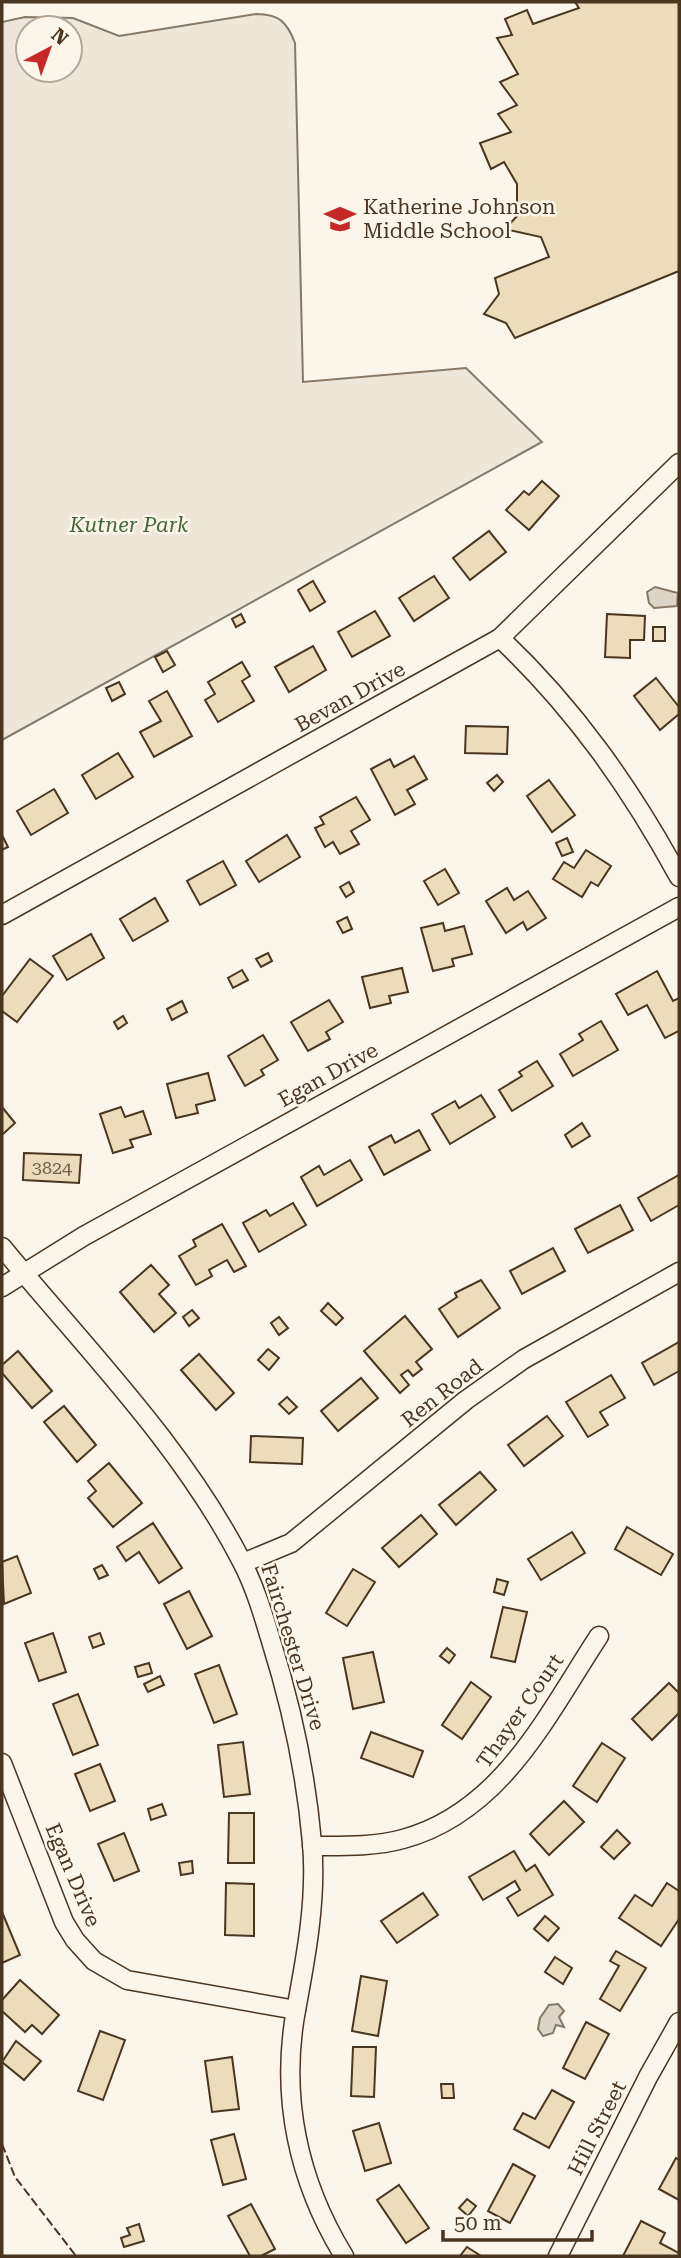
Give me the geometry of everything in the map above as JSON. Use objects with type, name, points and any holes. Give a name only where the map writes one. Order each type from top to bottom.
[{"type":"street","name":"Bevan Drive","points":[[2,915],[500,638],[679,463]]},
{"type":"street","points":[[500,638],[545,681],[604,754],[656,834],[679,877]]},
{"type":"street","name":"Egan Drive","points":[[2,1287],[84,1236],[679,907]]},
{"type":"street","name":"Fairchester Drive","points":[[2,1247],[166,1444],[243,1563],[256,1593],[290,1702],[301,1751],[312,1846],[313,1878],[303,1983],[296,2010],[290,2091],[294,2133],[307,2184],[344,2256]]},
{"type":"street","name":"Ren Road","points":[[243,1563],[291,1543],[467,1400],[524,1359],[679,1272]]},
{"type":"street","name":"Thayer Court","points":[[312,1846],[358,1846],[402,1840],[434,1828],[473,1806],[519,1759],[599,1636]]},
{"type":"street","name":"Egan Drive","points":[[2,1763],[64,1922],[75,1940],[94,1961],[127,1980],[296,2010]]},
{"type":"street","name":"Hill Street","points":[[558,2256],[679,2022]]},
{"type":"green space","name":"Kutner Park","points":[[256,14],[271,16],[281,21],[295,43],[303,382],[466,368],[542,442],[2,740],[2,22],[14,19],[14,84],[84,84],[84,22],[119,36]]},
{"type":"shaded area","points":[[655,587],[678,593],[677,606],[654,608],[649,603],[647,592]]},
{"type":"shaded area","points":[[558,2004],[564,2011],[559,2017],[564,2027],[556,2025],[553,2033],[543,2036],[538,2029],[540,2018],[549,2005]]},
{"type":"building","points":[[575,2],[679,2],[679,271],[515,338],[506,323],[484,314],[499,294],[495,278],[549,257],[541,237],[505,229],[517,216],[517,184],[504,162],[491,169],[480,143],[511,132],[498,114],[517,105],[500,82],[518,74],[497,38],[512,35],[505,19],[527,10],[533,24],[579,8]]},
{"type":"building","points":[[542,481],[559,496],[529,530],[506,510],[524,491],[529,495]]},
{"type":"building","points":[[489,531],[506,552],[470,580],[453,558]]},
{"type":"building","points":[[434,576],[449,598],[414,621],[399,598]]},
{"type":"building","points":[[313,581],[325,602],[310,611],[298,590]]},
{"type":"building","points":[[375,611],[390,636],[352,657],[338,632]]},
{"type":"building","points":[[241,614],[245,622],[236,627],[232,619]]},
{"type":"building","points":[[607,614],[645,616],[644,640],[630,640],[630,658],[605,657]]},
{"type":"building","points":[[653,627],[665,627],[665,641],[653,641]]},
{"type":"building","points":[[313,646],[326,670],[289,692],[275,667]]},
{"type":"building","points":[[167,651],[175,665],[163,672],[155,657]]},
{"type":"building","points":[[242,662],[250,676],[242,681],[254,701],[218,722],[205,700],[215,694],[208,682]]},
{"type":"building","points":[[656,678],[679,707],[679,714],[660,730],[634,696]]},
{"type":"building","points":[[119,682],[125,694],[112,701],[106,688]]},
{"type":"building","points":[[167,691],[192,736],[154,757],[140,732],[161,721],[149,701]]},
{"type":"building","points":[[466,726],[508,727],[507,754],[465,753]]},
{"type":"building","points":[[118,753],[133,777],[96,799],[82,775]]},
{"type":"building","points":[[414,756],[427,779],[407,790],[415,804],[395,815],[371,769],[390,759],[394,767]]},
{"type":"building","points":[[497,775],[503,782],[494,791],[487,783]]},
{"type":"building","points":[[549,780],[575,815],[552,832],[527,796]]},
{"type":"building","points":[[54,789],[68,813],[31,835],[17,811]]},
{"type":"building","points":[[356,797],[370,820],[351,831],[359,844],[340,854],[333,842],[325,847],[315,828],[324,824],[320,817]]},
{"type":"building","points":[[2,835],[8,847],[2,850]]},
{"type":"building","points":[[287,835],[300,857],[259,882],[246,861]]},
{"type":"building","points":[[567,838],[573,852],[562,856],[556,843]]},
{"type":"building","points":[[586,850],[611,866],[598,886],[591,882],[582,897],[553,879],[564,862],[574,868]]},
{"type":"building","points":[[223,861],[236,885],[200,905],[187,881]]},
{"type":"building","points":[[445,869],[459,893],[438,905],[424,881]]},
{"type":"building","points":[[349,882],[354,892],[346,897],[340,887]]},
{"type":"building","points":[[507,888],[514,900],[528,891],[546,918],[527,930],[523,922],[506,933],[486,901]]},
{"type":"building","points":[[155,898],[168,921],[133,941],[120,919]]},
{"type":"building","points":[[347,917],[352,929],[343,933],[337,922]]},
{"type":"building","points":[[443,923],[445,931],[464,926],[472,954],[452,959],[454,966],[433,971],[421,928]]},
{"type":"building","points":[[91,934],[104,958],[67,980],[53,956]]},
{"type":"building","points":[[268,953],[272,961],[261,967],[256,959]]},
{"type":"building","points":[[30,959],[53,976],[17,1022],[2,1011],[2,996]]},
{"type":"building","points":[[402,968],[408,992],[389,996],[391,1003],[370,1008],[362,977]]},
{"type":"building","points":[[242,970],[248,980],[233,988],[228,978]]},
{"type":"building","points":[[657,971],[673,1001],[679,998],[679,1031],[665,1038],[647,1005],[628,1015],[616,994]]},
{"type":"building","points":[[329,1000],[343,1022],[326,1032],[330,1039],[308,1051],[291,1022]]},
{"type":"building","points":[[182,1001],[187,1012],[172,1020],[167,1009]]},
{"type":"building","points":[[123,1016],[127,1023],[118,1029],[114,1022]]},
{"type":"building","points":[[601,1021],[618,1050],[573,1076],[560,1054],[583,1040],[579,1034]]},
{"type":"building","points":[[263,1035],[278,1060],[261,1070],[264,1075],[245,1086],[228,1056]]},
{"type":"building","points":[[537,1061],[553,1086],[512,1111],[499,1090],[522,1076],[519,1072]]},
{"type":"building","points":[[208,1073],[215,1100],[196,1105],[198,1113],[176,1118],[167,1084]]},
{"type":"building","points":[[481,1095],[495,1117],[450,1144],[432,1114],[455,1101],[459,1108]]},
{"type":"building","points":[[2,1107],[15,1123],[2,1135]]},
{"type":"building","points":[[121,1107],[125,1117],[143,1111],[151,1134],[130,1140],[133,1147],[113,1153],[100,1114]]},
{"type":"building","points":[[582,1123],[590,1136],[572,1147],[565,1135]]},
{"type":"building","points":[[419,1130],[430,1150],[384,1175],[369,1147],[391,1135],[395,1143]]},
{"type":"building","points":[[24,1153],[81,1155],[79,1183],[23,1180]]},
{"type":"building","points":[[350,1160],[362,1180],[317,1206],[301,1177],[319,1166],[324,1175]]},
{"type":"building","points":[[679,1175],[679,1205],[651,1221],[638,1198]]},
{"type":"building","points":[[293,1203],[306,1225],[259,1252],[243,1223],[266,1210],[270,1216]]},
{"type":"building","points":[[620,1205],[633,1230],[588,1253],[575,1229]]},
{"type":"building","points":[[222,1224],[246,1266],[234,1272],[227,1260],[209,1270],[212,1276],[196,1285],[179,1256],[196,1246],[193,1240]]},
{"type":"building","points":[[553,1248],[565,1271],[522,1294],[510,1271]]},
{"type":"building","points":[[151,1265],[169,1285],[159,1294],[176,1313],[154,1332],[120,1292]]},
{"type":"building","points":[[481,1280],[500,1308],[458,1337],[439,1309],[457,1297],[455,1293]]},
{"type":"building","points":[[328,1303],[343,1318],[336,1325],[321,1311]]},
{"type":"building","points":[[192,1310],[199,1318],[189,1326],[183,1317]]},
{"type":"building","points":[[405,1316],[432,1349],[416,1362],[422,1369],[413,1376],[408,1370],[401,1375],[409,1385],[400,1393],[364,1351]]},
{"type":"building","points":[[279,1317],[288,1328],[279,1335],[271,1323]]},
{"type":"building","points":[[679,1342],[679,1371],[654,1385],[642,1363]]},
{"type":"building","points":[[268,1349],[279,1358],[269,1370],[258,1360]]},
{"type":"building","points":[[18,1351],[52,1391],[32,1408],[2,1373],[2,1365]]},
{"type":"building","points":[[199,1354],[234,1393],[216,1410],[181,1370]]},
{"type":"building","points":[[611,1375],[625,1398],[600,1412],[608,1425],[588,1437],[566,1402]]},
{"type":"building","points":[[361,1378],[378,1398],[338,1431],[321,1411]]},
{"type":"building","points":[[287,1397],[297,1407],[289,1414],[279,1404]]},
{"type":"building","points":[[64,1406],[96,1445],[77,1462],[44,1422]]},
{"type":"building","points":[[547,1416],[563,1436],[524,1466],[508,1445]]},
{"type":"building","points":[[251,1436],[303,1438],[302,1464],[250,1462]]},
{"type":"building","points":[[109,1463],[142,1503],[113,1527],[88,1498],[96,1491],[88,1481]]},
{"type":"building","points":[[480,1472],[496,1490],[456,1525],[439,1505]]},
{"type":"building","points":[[421,1515],[437,1534],[399,1567],[382,1548]]},
{"type":"building","points":[[153,1523],[182,1568],[159,1583],[139,1552],[126,1561],[117,1547]]},
{"type":"building","points":[[627,1527],[673,1554],[661,1575],[615,1549]]},
{"type":"building","points":[[572,1532],[585,1553],[541,1580],[528,1559]]},
{"type":"building","points":[[17,1556],[31,1593],[4,1604],[2,1562]]},
{"type":"building","points":[[102,1565],[108,1575],[99,1579],[94,1569]]},
{"type":"building","points":[[353,1569],[375,1582],[347,1626],[326,1613]]},
{"type":"building","points":[[497,1579],[508,1582],[504,1595],[494,1592]]},
{"type":"building","points":[[189,1591],[212,1636],[187,1649],[164,1604]]},
{"type":"building","points":[[503,1607],[527,1612],[515,1662],[491,1657]]},
{"type":"building","points":[[53,1633],[66,1672],[39,1681],[25,1643]]},
{"type":"building","points":[[100,1633],[104,1644],[93,1648],[89,1637]]},
{"type":"building","points":[[447,1648],[455,1655],[449,1663],[440,1656]]},
{"type":"building","points":[[373,1652],[384,1702],[353,1709],[343,1658]]},
{"type":"building","points":[[149,1663],[152,1673],[138,1677],[135,1667]]},
{"type":"building","points":[[219,1665],[237,1714],[214,1723],[195,1674]]},
{"type":"building","points":[[160,1676],[164,1685],[148,1692],[144,1684]]},
{"type":"building","points":[[471,1682],[491,1697],[462,1739],[442,1725]]},
{"type":"building","points":[[669,1683],[679,1693],[679,1713],[652,1740],[632,1719]]},
{"type":"building","points":[[78,1694],[98,1745],[73,1755],[53,1704]]},
{"type":"building","points":[[371,1732],[423,1751],[413,1777],[361,1758]]},
{"type":"building","points":[[243,1742],[250,1794],[224,1797],[218,1745]]},
{"type":"building","points":[[602,1743],[625,1758],[597,1802],[573,1786]]},
{"type":"building","points":[[100,1764],[115,1801],[90,1811],[75,1774]]},
{"type":"building","points":[[564,1801],[584,1822],[549,1855],[530,1834]]},
{"type":"building","points":[[162,1804],[166,1815],[151,1820],[148,1809]]},
{"type":"building","points":[[229,1813],[254,1813],[254,1863],[228,1863]]},
{"type":"building","points":[[617,1830],[630,1843],[614,1859],[601,1847]]},
{"type":"building","points":[[124,1833],[139,1871],[114,1881],[98,1844]]},
{"type":"building","points":[[514,1851],[526,1871],[535,1865],[553,1895],[518,1916],[507,1898],[520,1890],[515,1881],[483,1900],[469,1877]]},
{"type":"building","points":[[192,1861],[193,1873],[181,1875],[179,1863]]},
{"type":"building","points":[[226,1883],[254,1884],[254,1936],[225,1935]]},
{"type":"building","points":[[667,1883],[679,1891],[679,1919],[661,1946],[619,1918],[635,1895],[652,1906]]},
{"type":"building","points":[[423,1893],[438,1915],[397,1943],[381,1921]]},
{"type":"building","points":[[2,1912],[20,1955],[2,1963]]},
{"type":"building","points":[[545,1916],[559,1928],[548,1941],[534,1929]]},
{"type":"building","points":[[616,1951],[646,1968],[620,2011],[600,1999],[619,1966],[610,1961]]},
{"type":"building","points":[[555,1957],[572,1968],[563,1984],[545,1972]]},
{"type":"building","points":[[361,1976],[387,1981],[378,2036],[352,2031]]},
{"type":"building","points":[[20,1980],[59,2015],[42,2034],[32,2025],[25,2032],[2,2011],[2,2000]]},
{"type":"building","points":[[586,2022],[609,2034],[585,2079],[563,2068]]},
{"type":"building","points":[[100,2031],[125,2040],[103,2100],[78,2091]]},
{"type":"building","points":[[16,2041],[41,2061],[24,2080],[2,2062]]},
{"type":"building","points":[[353,2047],[376,2047],[374,2097],[351,2096]]},
{"type":"building","points":[[232,2057],[239,2109],[212,2112],[205,2061]]},
{"type":"building","points":[[441,2084],[453,2084],[454,2098],[442,2098]]},
{"type":"building","points":[[552,2090],[574,2102],[549,2148],[514,2129],[523,2113],[535,2119]]},
{"type":"building","points":[[379,2123],[391,2163],[365,2171],[353,2131]]},
{"type":"building","points":[[234,2134],[246,2179],[223,2185],[211,2140]]},
{"type":"building","points":[[676,2158],[679,2160],[679,2200],[659,2189]]},
{"type":"building","points":[[513,2164],[535,2176],[510,2223],[488,2211]]},
{"type":"building","points":[[399,2185],[429,2228],[406,2243],[377,2200]]},
{"type":"building","points":[[467,2199],[476,2206],[468,2216],[459,2208]]},
{"type":"building","points":[[251,2204],[275,2249],[261,2256],[250,2256],[228,2216]]},
{"type":"building","points":[[641,2221],[665,2233],[660,2243],[679,2253],[679,2256],[623,2256]]},
{"type":"building","points":[[139,2224],[144,2241],[124,2247],[121,2238],[130,2235],[127,2228]]},
{"type":"building","points":[[467,2247],[481,2256],[460,2256]]},
{"type":"fence","points":[[2,2144],[15,2177],[76,2256]]},
{"type":"place","name":"Katherine Johnson Middle School","points":[[340,219]]}]
